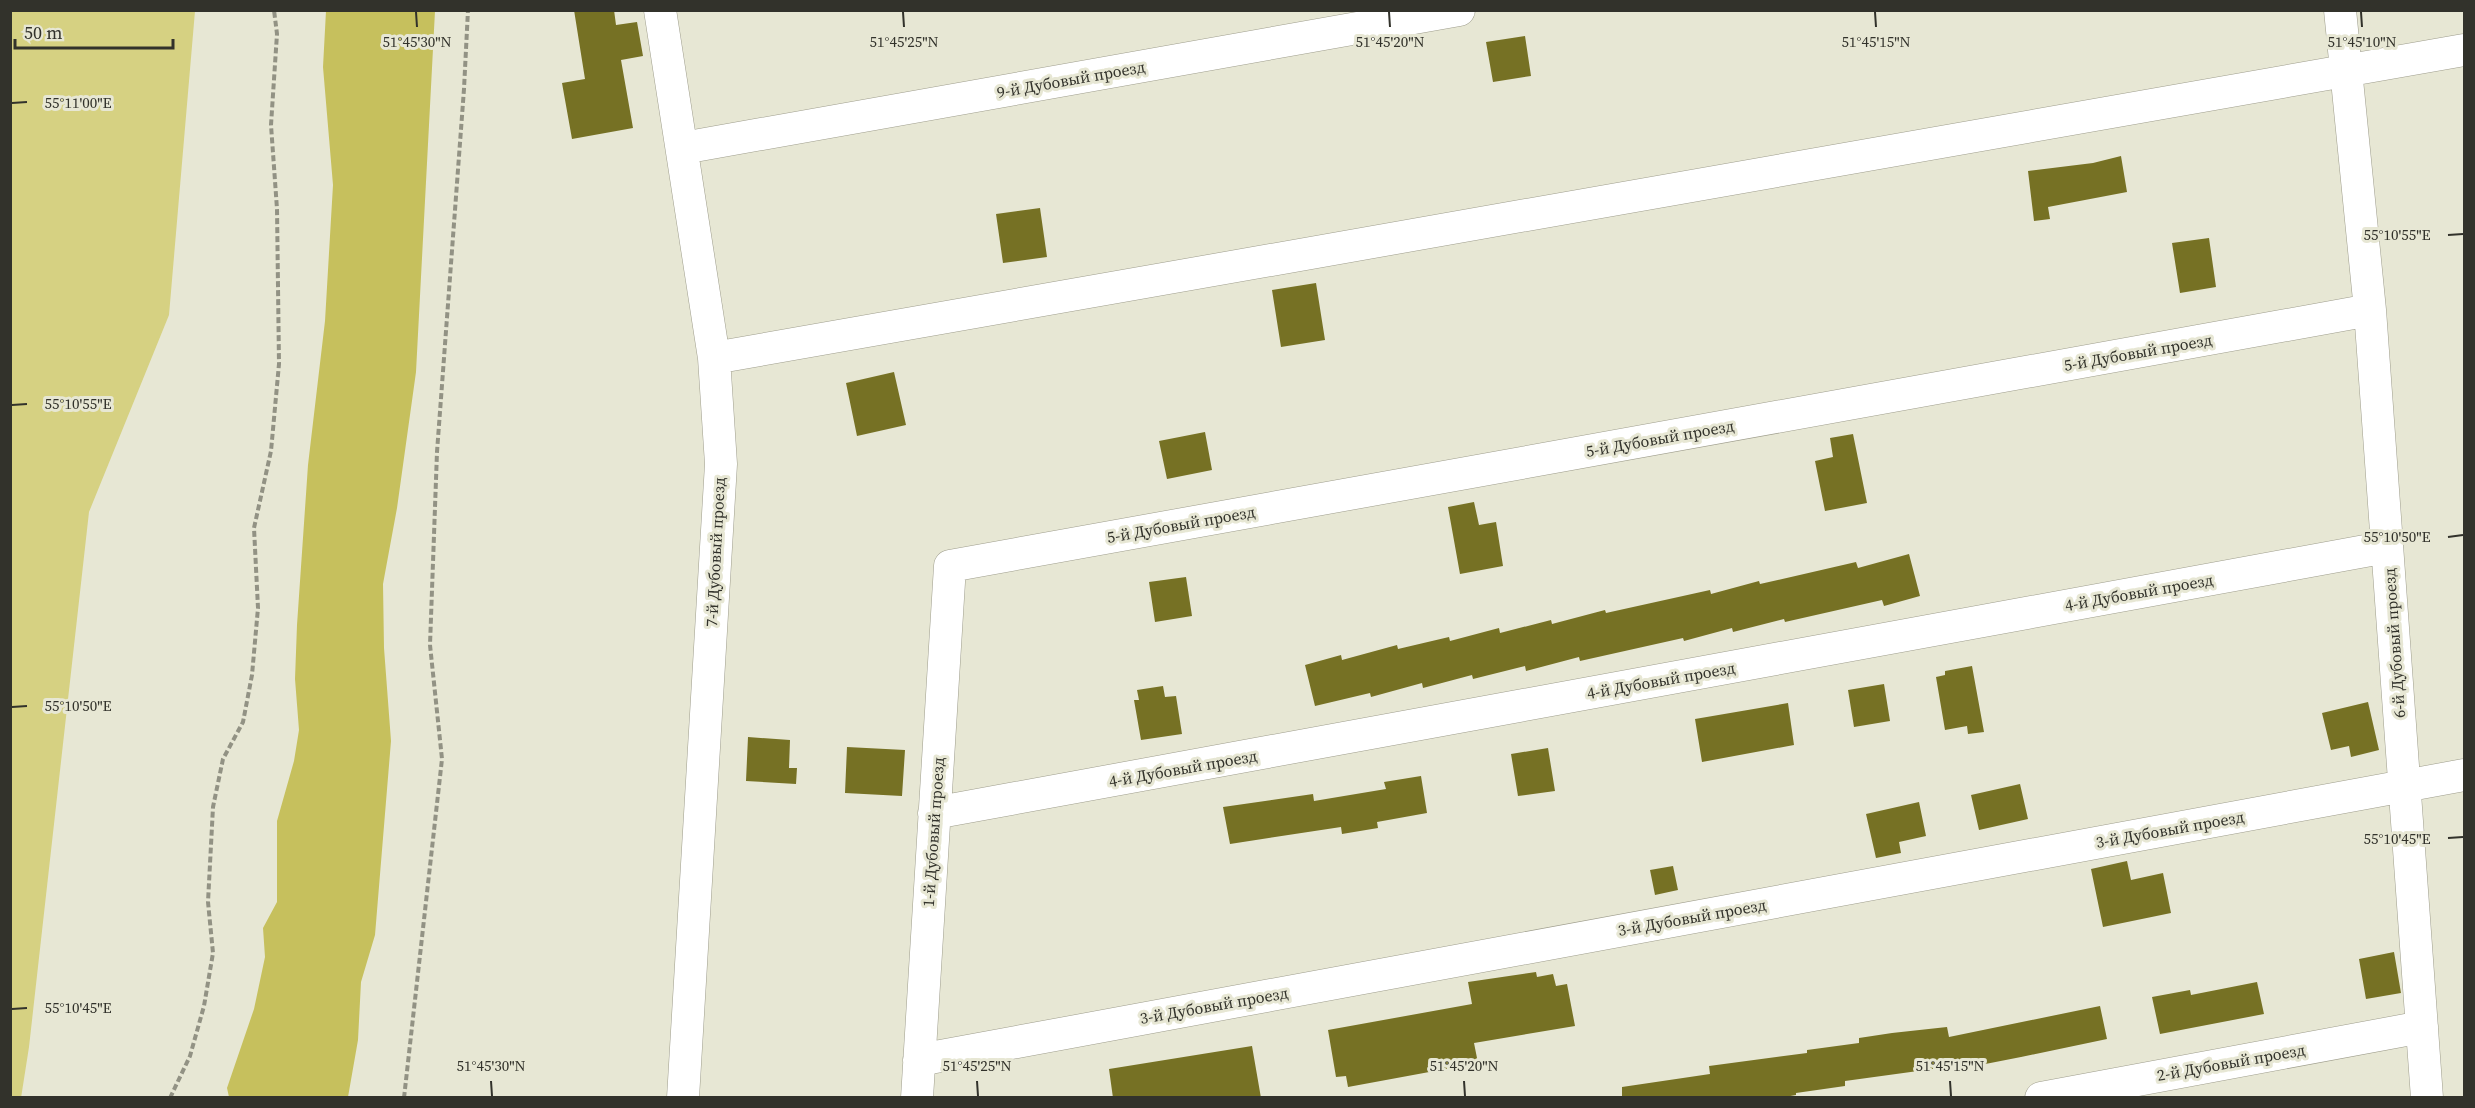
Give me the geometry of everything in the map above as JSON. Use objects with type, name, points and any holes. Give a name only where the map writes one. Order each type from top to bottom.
[{"type":"street","name":"7-й Дубовый проезд","points":[[660,10],[714,358],[721,464],[683,1098]]},
{"type":"street","name":"9-й Дубовый проезд","points":[[683,148],[1459,10]]},
{"type":"street","name":"6-й Дубовый проезд","points":[[2340,10],[2348,70],[2370,310],[2427,1098]]},
{"type":"street","points":[[714,358],[2464,50]]},
{"type":"street","name":"5-й Дубовый проезд","points":[[950,566],[2370,310]]},
{"type":"street","name":"4-й Дубовый проезд","points":[[934,813],[2387,547]]},
{"type":"street","name":"1-й Дубовый проезд","points":[[917,1098],[950,566]]},
{"type":"street","name":"3-й Дубовый проезд","points":[[919,1060],[2464,775]]},
{"type":"street","name":"2-й Дубовый проезд","points":[[2041,1098],[2422,1027]]},
{"type":"path","points":[[170,1098],[190,1056],[204,1006],[213,954],[208,902],[213,807],[223,759],[243,722],[254,652],[258,608],[254,528],[271,451],[279,364],[277,209],[271,125],[277,34],[274,10]]},
{"type":"path","points":[[404,1098],[442,759],[430,645],[437,452],[468,10]]},
{"type":"shaded area","points":[[10,11],[195,11],[169,315],[89,512],[29,1047],[21,1098],[10,1097]]},
{"type":"shaded area","points":[[326,11],[435,11],[416,372],[397,508],[383,584],[384,648],[391,741],[375,935],[361,982],[358,1040],[348,1097],[229,1097],[227,1088],[254,1009],[265,957],[263,928],[277,902],[277,821],[294,761],[299,730],[295,679],[297,625],[308,465],[325,321],[333,185],[323,67]]},
{"type":"building","points":[[574,10],[614,10],[616,25],[637,22],[643,56],[621,60],[633,128],[572,139],[562,83],[585,79]]},
{"type":"building","points":[[1525,36],[1531,76],[1493,82],[1486,42]]},
{"type":"building","points":[[2121,156],[2127,192],[2048,207],[2050,219],[2034,221],[2028,171],[2093,163]]},
{"type":"building","points":[[1040,208],[1047,257],[1003,263],[996,214]]},
{"type":"building","points":[[2209,238],[2216,287],[2180,293],[2172,243]]},
{"type":"building","points":[[1316,283],[1325,340],[1281,347],[1272,290]]},
{"type":"building","points":[[894,372],[906,425],[857,436],[846,383]]},
{"type":"building","points":[[1205,432],[1212,470],[1167,479],[1159,441]]},
{"type":"building","points":[[1853,434],[1867,503],[1825,511],[1815,461],[1833,457],[1830,438]]},
{"type":"building","points":[[1474,502],[1479,525],[1496,522],[1503,566],[1460,574],[1448,507]]},
{"type":"building","points":[[1909,554],[1920,596],[1884,606],[1882,600],[1785,622],[1784,619],[1733,632],[1732,628],[1684,641],[1683,638],[1580,661],[1579,657],[1526,671],[1525,666],[1473,679],[1472,675],[1423,688],[1422,683],[1371,697],[1370,693],[1315,706],[1305,665],[1341,655],[1342,660],[1397,645],[1398,649],[1449,637],[1450,641],[1499,628],[1500,633],[1551,620],[1552,624],[1605,610],[1606,613],[1710,590],[1711,594],[1759,581],[1760,584],[1856,562],[1858,568]]},
{"type":"building","points":[[1186,577],[1192,616],[1155,622],[1149,582]]},
{"type":"building","points":[[1972,666],[1984,732],[1968,734],[1967,726],[1945,730],[1936,677],[1945,675],[1945,671]]},
{"type":"building","points":[[1884,684],[1890,721],[1854,727],[1848,690]]},
{"type":"building","points":[[1163,686],[1165,697],[1176,696],[1182,734],[1141,740],[1134,700],[1139,700],[1137,690]]},
{"type":"building","points":[[2368,702],[2379,750],[2351,757],[2349,746],[2331,750],[2322,713]]},
{"type":"building","points":[[1788,703],[1794,745],[1702,762],[1695,719]]},
{"type":"building","points":[[748,737],[790,740],[789,768],[797,768],[796,784],[746,781]]},
{"type":"building","points":[[847,747],[905,750],[902,796],[845,793]]},
{"type":"building","points":[[1548,748],[1555,791],[1518,796],[1511,754]]},
{"type":"building","points":[[1421,776],[1427,813],[1377,822],[1378,828],[1342,834],[1341,827],[1230,844],[1223,807],[1313,794],[1314,801],[1386,789],[1384,782]]},
{"type":"building","points":[[2020,784],[2028,819],[1979,830],[1971,795]]},
{"type":"building","points":[[1919,802],[1926,836],[1899,842],[1901,853],[1876,858],[1866,814]]},
{"type":"building","points":[[2127,861],[2131,880],[2163,873],[2171,913],[2103,927],[2091,869]]},
{"type":"building","points":[[1673,866],[1678,890],[1655,895],[1650,870]]},
{"type":"building","points":[[2394,952],[2401,993],[2366,999],[2359,959]]},
{"type":"building","points":[[1536,972],[1537,977],[1553,974],[1556,986],[1567,984],[1575,1026],[1474,1043],[1478,1063],[1348,1087],[1346,1076],[1336,1077],[1328,1030],[1472,1004],[1468,982]]},
{"type":"building","points":[[2257,982],[2264,1014],[2160,1034],[2152,997],[2190,990],[2191,995]]},
{"type":"building","points":[[2100,1006],[2107,1039],[1970,1067],[1969,1064],[1845,1081],[1845,1086],[1796,1093],[1796,1095],[1779,1098],[1622,1098],[1622,1087],[1710,1074],[1709,1066],[1807,1053],[1807,1050],[1859,1043],[1859,1038],[1892,1033],[1947,1027],[1949,1037]]},
{"type":"building","points":[[1252,1046],[1261,1098],[1113,1098],[1109,1069]]}]
